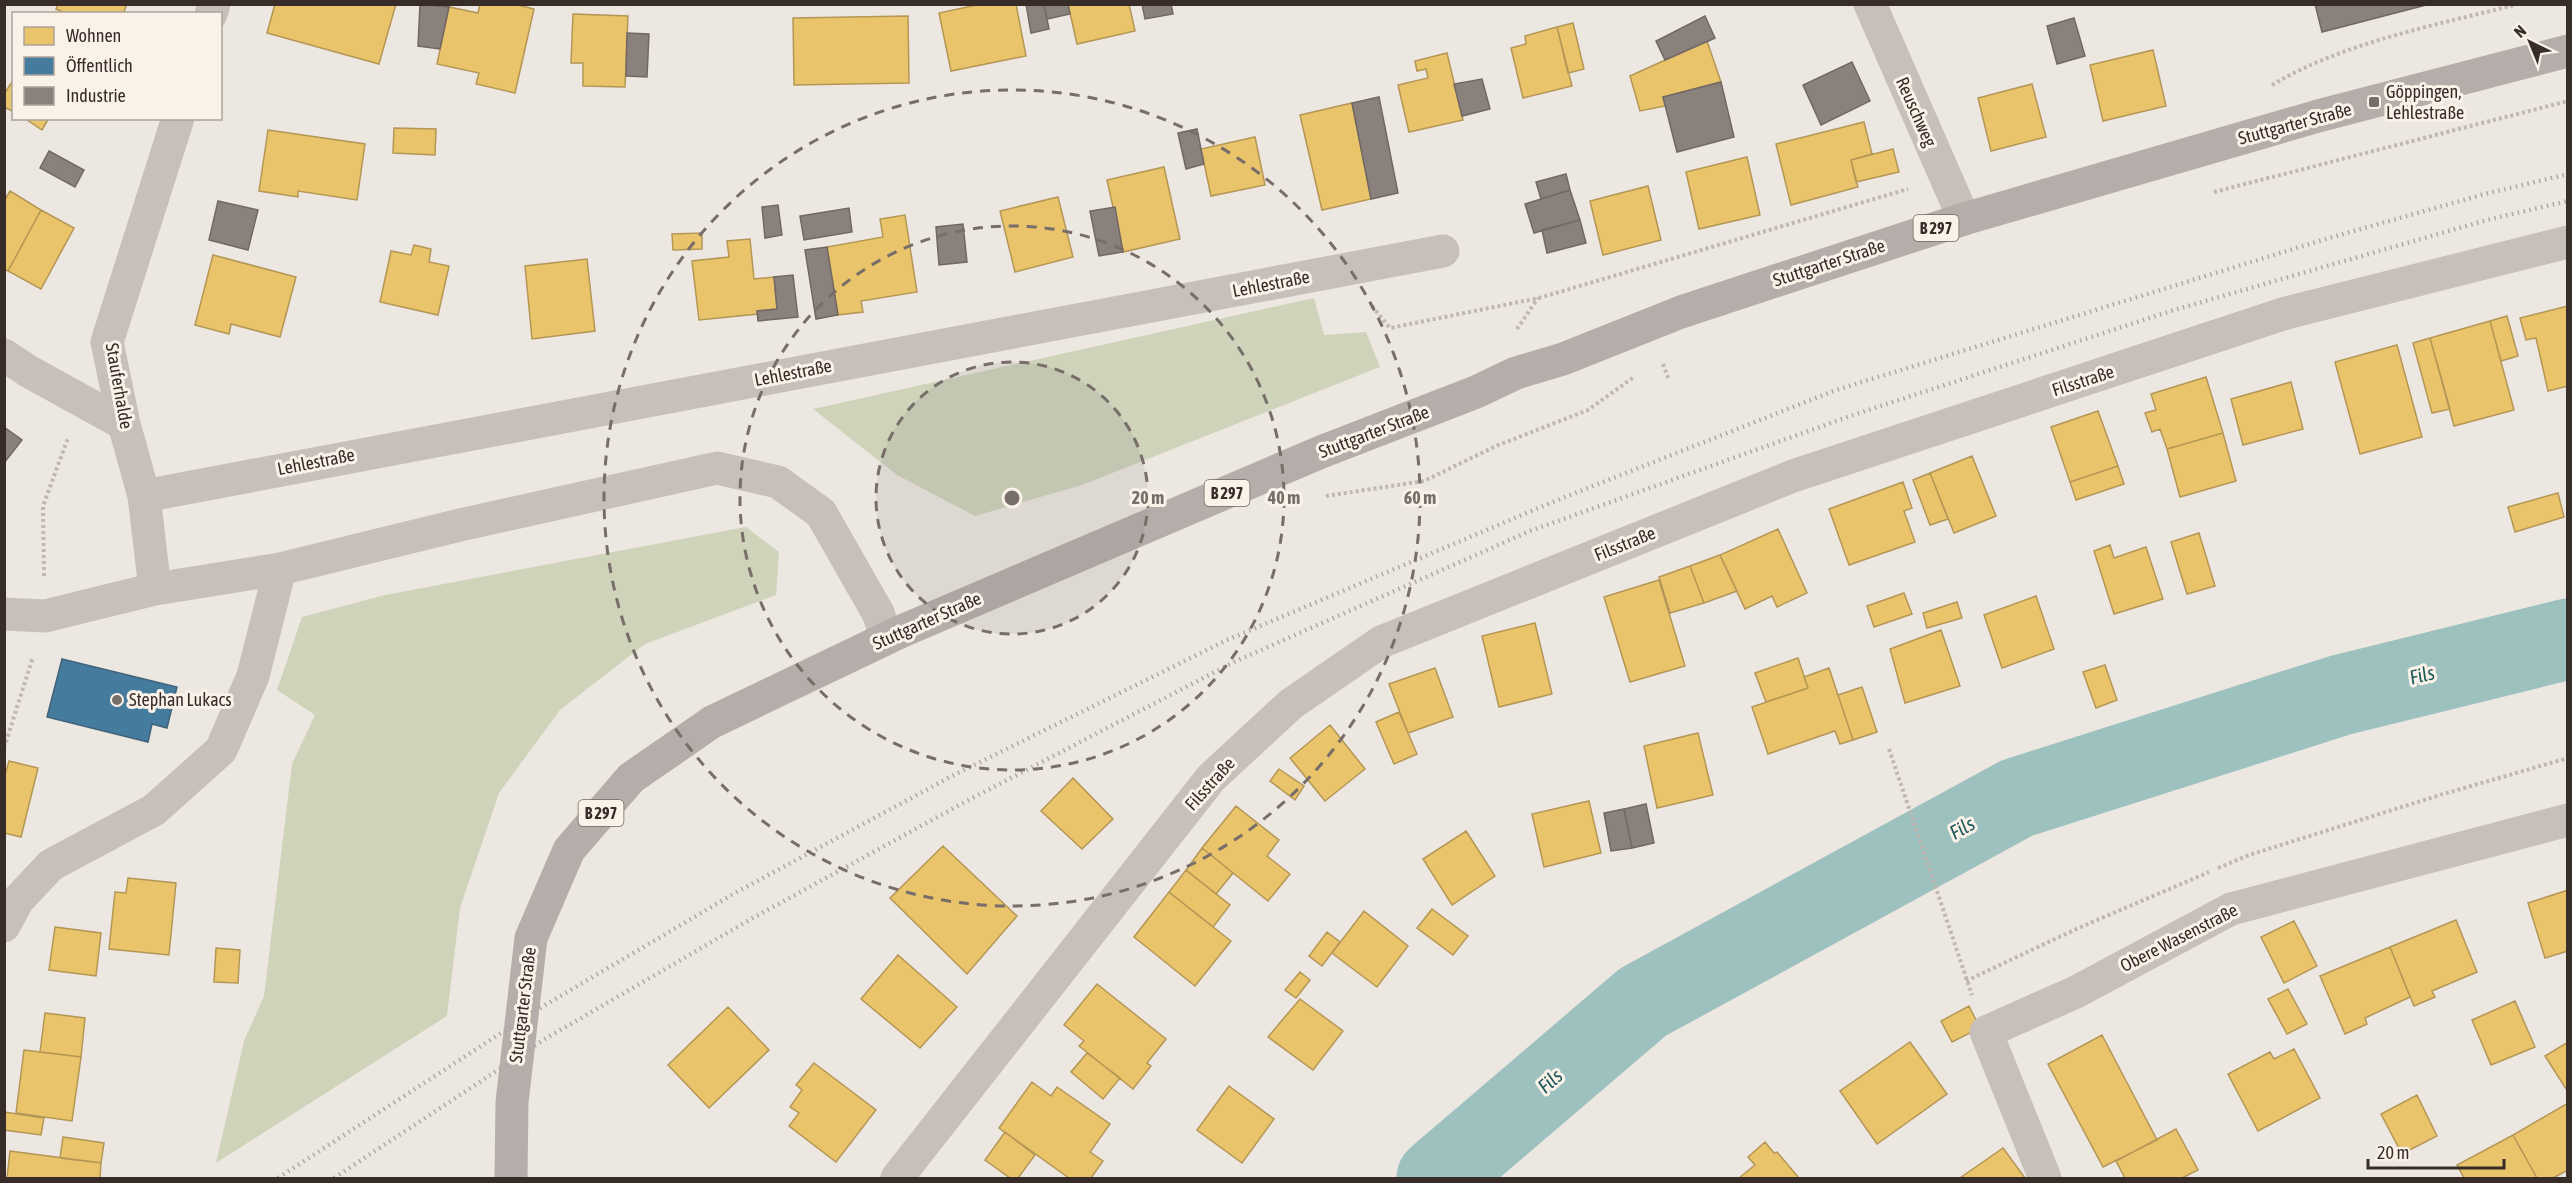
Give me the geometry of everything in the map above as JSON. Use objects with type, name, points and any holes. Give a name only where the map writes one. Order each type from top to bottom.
[{"type":"main road","name":"Stuttgarter Straße","points":[[511,1179],[512,1102],[531,938],[569,850],[631,778],[712,722],[889,627],[1321,452],[1476,392],[1516,373],[1563,359],[1681,312],[1964,219],[2318,116],[2568,51]]},
{"type":"street","name":"Reuschweg","points":[[1870,4],[1964,219]]},
{"type":"street","name":"Stauferhalde","points":[[155,589],[144,496],[124,424],[107,342],[177,120]]},
{"type":"street","name":"Filsstraße","points":[[897,1179],[1211,778],[1291,704],[1381,642],[1804,472],[2286,313],[2568,242]]},
{"type":"street","name":"Lehlestraße","points":[[144,496],[1443,251]]},
{"type":"street","points":[[4,355],[28,371],[124,424]]},
{"type":"street","points":[[4,614],[45,616],[155,589],[280,569],[460,525],[717,468],[778,482],[821,513],[889,627]]},
{"type":"street","points":[[4,926],[18,900],[51,865],[154,810],[221,750],[253,675],[280,569]]},
{"type":"street","name":"Obere Wasenstraße","points":[[2045,1179],[1986,1032],[2076,992],[2230,909],[2568,820]]},
{"type":"path","points":[[2206,194],[2568,101]]},
{"type":"path","points":[[1343,271],[1390,328],[1539,298],[1770,228],[1945,179]]},
{"type":"path","points":[[1664,366],[1669,380]]},
{"type":"path","points":[[1496,446],[1588,410],[1637,375]]},
{"type":"path","points":[[4,748],[13,727],[45,616],[44,506],[81,401]]},
{"type":"path","points":[[1889,750],[1966,981]]},
{"type":"green space","points":[[1314,298],[1324,335],[1366,332],[1380,367],[1082,485],[975,516],[897,475],[813,409]]},
{"type":"green space","points":[[746,527],[779,552],[776,595],[645,644],[560,710],[499,793],[460,908],[447,1016],[216,1163],[244,1041],[264,996],[292,764],[315,715],[277,690],[302,617],[385,595]]},
{"type":"building: Wohnen","points":[[58,4],[127,4],[124,12],[63,12],[56,9]]},
{"type":"building: Wohnen","points":[[275,4],[396,4],[379,64],[267,33]]},
{"type":"building: Wohnen","points":[[480,4],[514,4],[534,9],[515,93],[476,84],[479,73],[437,64],[449,7],[478,13]]},
{"type":"building: Wohnen","points":[[981,4],[1016,4],[1026,56],[951,71],[939,13]]},
{"type":"building: Wohnen","points":[[1068,4],[1129,4],[1135,31],[1077,44]]},
{"type":"building: Wohnen","points":[[573,14],[628,16],[625,87],[583,86],[583,63],[571,63]]},
{"type":"building: Wohnen","points":[[908,16],[909,83],[794,85],[793,18]]},
{"type":"building: Wohnen","points":[[1573,23],[1584,69],[1568,73],[1557,27]]},
{"type":"building: Wohnen","points":[[1557,27],[1572,86],[1523,98],[1511,48],[1526,44],[1525,36]]},
{"type":"building: Wohnen","points":[[1707,41],[1721,82],[1663,97],[1665,106],[1640,111],[1630,76]]},
{"type":"building: Wohnen","points":[[2153,50],[2166,106],[2103,121],[2090,65]]},
{"type":"building: Wohnen","points":[[1447,53],[1463,120],[1409,132],[1398,85],[1428,78],[1426,69],[1417,71],[1415,61]]},
{"type":"building: Wohnen","points":[[12,82],[12,111],[4,107],[4,94]]},
{"type":"building: Wohnen","points":[[2032,84],[2046,137],[1991,151],[1978,98]]},
{"type":"building: Wohnen","points":[[1352,103],[1371,199],[1322,210],[1300,115]]},
{"type":"building: Wohnen","points":[[27,120],[48,120],[42,130]]},
{"type":"building: Wohnen","points":[[1864,122],[1872,154],[1851,160],[1858,187],[1791,205],[1776,144]]},
{"type":"building: Wohnen","points":[[394,128],[436,129],[435,155],[393,153]]},
{"type":"building: Wohnen","points":[[268,130],[365,144],[357,200],[298,191],[298,197],[259,191]]},
{"type":"building: Wohnen","points":[[1255,137],[1265,185],[1211,196],[1201,149]]},
{"type":"building: Wohnen","points":[[1893,149],[1899,172],[1856,182],[1851,160]]},
{"type":"building: Wohnen","points":[[1747,157],[1760,215],[1699,229],[1686,172]]},
{"type":"building: Wohnen","points":[[1164,167],[1180,239],[1123,252],[1107,180]]},
{"type":"building: Wohnen","points":[[1648,186],[1661,240],[1603,255],[1590,201]]},
{"type":"building: Wohnen","points":[[10,191],[41,210],[8,271],[4,269],[4,201]]},
{"type":"building: Wohnen","points":[[1058,197],[1073,257],[1015,272],[1000,211]]},
{"type":"building: Wohnen","points":[[41,210],[74,228],[41,289],[8,271]]},
{"type":"building: Wohnen","points":[[905,215],[917,292],[861,301],[863,312],[838,315],[827,247],[883,237],[880,219]]},
{"type":"building: Wohnen","points":[[702,233],[702,249],[673,250],[672,234]]},
{"type":"building: Wohnen","points":[[750,239],[754,279],[774,277],[777,309],[757,311],[758,314],[699,320],[692,261],[729,257],[727,241]]},
{"type":"building: Wohnen","points":[[414,245],[431,249],[429,262],[449,266],[438,315],[380,302],[391,251],[411,255]]},
{"type":"building: Wohnen","points":[[213,255],[296,277],[280,337],[231,324],[229,334],[195,325]]},
{"type":"building: Wohnen","points":[[587,259],[595,331],[532,339],[525,266]]},
{"type":"building: Wohnen","points":[[2568,306],[2568,386],[2548,391],[2536,338],[2526,340],[2520,318]]},
{"type":"building: Wohnen","points":[[2507,316],[2518,356],[2501,361],[2490,321]]},
{"type":"building: Wohnen","points":[[2490,321],[2514,410],[2454,426],[2430,338]]},
{"type":"building: Wohnen","points":[[2430,338],[2450,409],[2432,413],[2413,343]]},
{"type":"building: Wohnen","points":[[2397,345],[2422,437],[2360,454],[2335,362]]},
{"type":"building: Wohnen","points":[[2206,377],[2223,433],[2167,449],[2160,429],[2152,432],[2145,413],[2156,410],[2151,394]]},
{"type":"building: Wohnen","points":[[2291,382],[2303,429],[2243,445],[2231,399]]},
{"type":"building: Wohnen","points":[[2098,411],[2118,466],[2070,482],[2051,427]]},
{"type":"building: Wohnen","points":[[2223,433],[2236,481],[2180,497],[2167,449]]},
{"type":"building: Wohnen","points":[[1972,456],[1996,516],[1954,533],[1930,473]]},
{"type":"building: Wohnen","points":[[2118,466],[2124,484],[2076,500],[2070,482]]},
{"type":"building: Wohnen","points":[[1930,473],[1948,519],[1930,525],[1913,480]]},
{"type":"building: Wohnen","points":[[1903,482],[1912,508],[1904,511],[1915,542],[1849,565],[1829,509]]},
{"type":"building: Wohnen","points":[[2558,493],[2564,517],[2515,532],[2508,507]]},
{"type":"building: Wohnen","points":[[1778,529],[1807,593],[1777,607],[1772,596],[1745,609],[1720,555]]},
{"type":"building: Wohnen","points":[[2199,533],[2215,586],[2187,594],[2171,542]]},
{"type":"building: Wohnen","points":[[2110,545],[2114,558],[2146,547],[2163,599],[2114,614],[2094,551]]},
{"type":"building: Wohnen","points":[[1720,555],[1737,591],[1704,603],[1690,566]]},
{"type":"building: Wohnen","points":[[1690,566],[1704,603],[1670,613],[1659,577]]},
{"type":"building: Wohnen","points":[[1659,580],[1685,666],[1630,682],[1604,597]]},
{"type":"building: Wohnen","points":[[1904,593],[1912,614],[1874,627],[1867,606]]},
{"type":"building: Wohnen","points":[[2036,596],[2054,649],[2002,668],[1984,615]]},
{"type":"building: Wohnen","points":[[1957,602],[1962,618],[1927,628],[1923,613]]},
{"type":"building: Wohnen","points":[[1535,623],[1552,694],[1499,707],[1482,636]]},
{"type":"building: Wohnen","points":[[1941,630],[1960,686],[1905,703],[1890,649]]},
{"type":"building: Wohnen","points":[[1798,658],[1808,688],[1766,702],[1755,673]]},
{"type":"building: Wohnen","points":[[2105,665],[2117,700],[2096,708],[2083,672]]},
{"type":"building: Wohnen","points":[[1435,668],[1453,717],[1408,733],[1389,684]]},
{"type":"building: Wohnen","points":[[1829,668],[1853,740],[1840,744],[1835,731],[1768,754],[1752,707],[1808,688],[1804,677]]},
{"type":"building: Wohnen","points":[[1862,687],[1877,732],[1853,740],[1838,695]]},
{"type":"building: Wohnen","points":[[1399,712],[1417,754],[1394,764],[1376,722]]},
{"type":"building: Wohnen","points":[[1330,725],[1365,769],[1325,801],[1290,758]]},
{"type":"building: Wohnen","points":[[1698,733],[1713,795],[1657,808],[1644,746]]},
{"type":"building: Wohnen","points":[[9,761],[38,768],[21,837],[4,833],[4,778]]},
{"type":"building: Wohnen","points":[[1279,769],[1304,786],[1295,800],[1270,781]]},
{"type":"building: Wohnen","points":[[1073,778],[1113,819],[1082,849],[1041,811]]},
{"type":"building: Wohnen","points":[[1589,801],[1601,853],[1544,867],[1532,814]]},
{"type":"building: Wohnen","points":[[1236,806],[1279,840],[1267,856],[1290,874],[1268,901],[1202,848]]},
{"type":"building: Wohnen","points":[[1466,831],[1495,876],[1452,905],[1423,859]]},
{"type":"building: Wohnen","points":[[943,846],[1017,916],[967,974],[890,898]]},
{"type":"building: Wohnen","points":[[1202,848],[1233,873],[1216,894],[1186,870]]},
{"type":"building: Wohnen","points":[[1186,870],[1230,905],[1213,927],[1169,892]]},
{"type":"building: Wohnen","points":[[128,878],[176,883],[169,955],[109,949],[115,892],[126,893]]},
{"type":"building: Wohnen","points":[[2568,890],[2568,951],[2545,958],[2528,903]]},
{"type":"building: Wohnen","points":[[1169,892],[1231,941],[1195,986],[1134,937]]},
{"type":"building: Wohnen","points":[[1432,909],[1468,936],[1453,955],[1417,928]]},
{"type":"building: Wohnen","points":[[1364,911],[1408,946],[1377,987],[1332,953]]},
{"type":"building: Wohnen","points":[[2456,920],[2477,972],[2432,991],[2435,997],[2414,1006],[2390,947]]},
{"type":"building: Wohnen","points":[[2294,921],[2317,966],[2284,983],[2261,937]]},
{"type":"building: Wohnen","points":[[55,927],[101,933],[96,976],[49,970]]},
{"type":"building: Wohnen","points":[[1327,932],[1340,942],[1322,966],[1309,956]]},
{"type":"building: Wohnen","points":[[2390,947],[2410,997],[2365,1018],[2367,1024],[2345,1034],[2320,976]]},
{"type":"building: Wohnen","points":[[216,948],[240,950],[238,983],[214,982]]},
{"type":"building: Wohnen","points":[[898,955],[957,1007],[920,1048],[861,999]]},
{"type":"building: Wohnen","points":[[1300,972],[1310,980],[1296,998],[1285,990]]},
{"type":"building: Wohnen","points":[[1097,984],[1166,1039],[1147,1063],[1151,1066],[1133,1089],[1079,1046],[1084,1041],[1064,1025]]},
{"type":"building: Wohnen","points":[[2288,989],[2307,1024],[2287,1034],[2268,999]]},
{"type":"building: Wohnen","points":[[1300,999],[1343,1031],[1313,1070],[1268,1037]]},
{"type":"building: Wohnen","points":[[2515,1001],[2535,1047],[2491,1065],[2472,1020]]},
{"type":"building: Wohnen","points":[[1969,1006],[1980,1028],[1952,1042],[1941,1021]]},
{"type":"building: Wohnen","points":[[728,1007],[769,1050],[709,1108],[668,1065]]},
{"type":"building: Wohnen","points":[[45,1013],[85,1018],[81,1057],[40,1052]]},
{"type":"building: Wohnen","points":[[2102,1035],[2157,1140],[2103,1167],[2048,1064]]},
{"type":"building: Wohnen","points":[[1910,1042],[1947,1094],[1877,1144],[1840,1091]]},
{"type":"building: Wohnen","points":[[2568,1042],[2568,1092],[2545,1056]]},
{"type":"building: Wohnen","points":[[2294,1049],[2320,1098],[2258,1131],[2228,1074],[2270,1052],[2274,1059]]},
{"type":"building: Wohnen","points":[[24,1050],[81,1057],[72,1121],[16,1113]]},
{"type":"building: Wohnen","points":[[1087,1053],[1120,1078],[1103,1099],[1071,1072]]},
{"type":"building: Wohnen","points":[[814,1063],[876,1110],[836,1162],[789,1126],[799,1113],[790,1107],[802,1090],[796,1085]]},
{"type":"building: Wohnen","points":[[1032,1082],[1051,1096],[1057,1087],[1110,1124],[1090,1152],[1103,1161],[1091,1178],[1069,1178],[999,1128]]},
{"type":"building: Wohnen","points":[[1229,1086],[1274,1119],[1242,1163],[1197,1130]]},
{"type":"building: Wohnen","points":[[2417,1095],[2437,1136],[2402,1154],[2381,1114]]},
{"type":"building: Wohnen","points":[[2568,1103],[2568,1170],[2553,1178],[2537,1178],[2513,1135]]},
{"type":"building: Wohnen","points":[[4,1112],[44,1118],[41,1135],[4,1130]]},
{"type":"building: Wohnen","points":[[2176,1129],[2198,1170],[2182,1178],[2125,1178],[2116,1161]]},
{"type":"building: Wohnen","points":[[1005,1132],[1035,1155],[1018,1178],[1010,1178],[985,1160]]},
{"type":"building: Wohnen","points":[[2513,1135],[2537,1178],[2464,1178],[2457,1165]]},
{"type":"building: Wohnen","points":[[63,1137],[104,1143],[101,1163],[60,1158]]},
{"type":"building: Wohnen","points":[[1765,1142],[1774,1153],[1777,1152],[1799,1178],[1739,1178],[1755,1165],[1748,1157]]},
{"type":"building: Wohnen","points":[[2003,1148],[2025,1178],[1960,1178]]},
{"type":"building: Wohnen","points":[[10,1151],[101,1163],[100,1178],[7,1178]]},
{"type":"building: Öffentlich","points":[[62,659],[177,687],[167,728],[152,724],[148,742],[47,717]]},
{"type":"building: Industrie","points":[[420,4],[449,7],[440,49],[418,46]]},
{"type":"building: Industrie","points":[[1026,4],[1044,4],[1049,29],[1031,33]]},
{"type":"building: Industrie","points":[[1044,4],[1068,4],[1070,14],[1047,19]]},
{"type":"building: Industrie","points":[[1142,4],[1171,4],[1173,14],[1145,19]]},
{"type":"building: Industrie","points":[[2315,4],[2430,4],[2322,32]]},
{"type":"building: Industrie","points":[[1705,16],[1715,38],[1665,60],[1656,41]]},
{"type":"building: Industrie","points":[[2074,18],[2085,56],[2057,64],[2047,26]]},
{"type":"building: Industrie","points":[[627,33],[649,34],[647,77],[626,76]]},
{"type":"building: Industrie","points":[[1852,62],[1870,101],[1821,125],[1803,85]]},
{"type":"building: Industrie","points":[[1482,79],[1490,109],[1462,116],[1454,84]]},
{"type":"building: Industrie","points":[[1721,82],[1734,137],[1677,152],[1663,97]]},
{"type":"building: Industrie","points":[[1379,97],[1398,193],[1371,199],[1352,103]]},
{"type":"building: Industrie","points":[[1197,129],[1204,164],[1186,169],[1178,133]]},
{"type":"building: Industrie","points":[[49,151],[84,170],[75,187],[40,168]]},
{"type":"building: Industrie","points":[[1566,174],[1570,190],[1541,199],[1536,182]]},
{"type":"building: Industrie","points":[[1570,190],[1580,220],[1534,233],[1525,204]]},
{"type":"building: Industrie","points":[[218,201],[258,210],[248,250],[209,240]]},
{"type":"building: Industrie","points":[[778,205],[782,235],[765,238],[762,207]]},
{"type":"building: Industrie","points":[[1115,207],[1123,252],[1099,256],[1090,211]]},
{"type":"building: Industrie","points":[[849,208],[852,232],[804,240],[800,216]]},
{"type":"building: Industrie","points":[[1580,220],[1586,243],[1547,253],[1542,230]]},
{"type":"building: Industrie","points":[[963,224],[967,262],[939,265],[936,227]]},
{"type":"building: Industrie","points":[[827,247],[838,315],[816,319],[805,250]]},
{"type":"building: Industrie","points":[[793,275],[798,317],[758,321],[757,311],[777,309],[774,277]]},
{"type":"building: Industrie","points":[[4,427],[22,440],[4,463]]},
{"type":"building: Industrie","points":[[1646,804],[1654,843],[1632,848],[1624,809]]},
{"type":"building: Industrie","points":[[1624,809],[1632,848],[1611,851],[1604,813]]},
{"type":"waterway","name":"Fils","points":[[1437,1178],[1643,1002],[2017,798],[2341,695],[2568,639]]},
{"type":"railway","points":[[278,1178],[535,1011],[735,893],[954,775],[1227,640],[1555,501],[1836,390],[2329,238],[2485,194],[2568,174]]},
{"type":"railway","points":[[334,1178],[545,1039],[751,919],[963,803],[1234,662],[1530,531],[1853,415],[2174,310],[2487,220],[2568,201]]},
{"type":"place","name":"Göppingen, Lehlestraße","points":[[2374,102]]},
{"type":"place","name":"Stephan Lukacs","points":[[117,700]]}]
